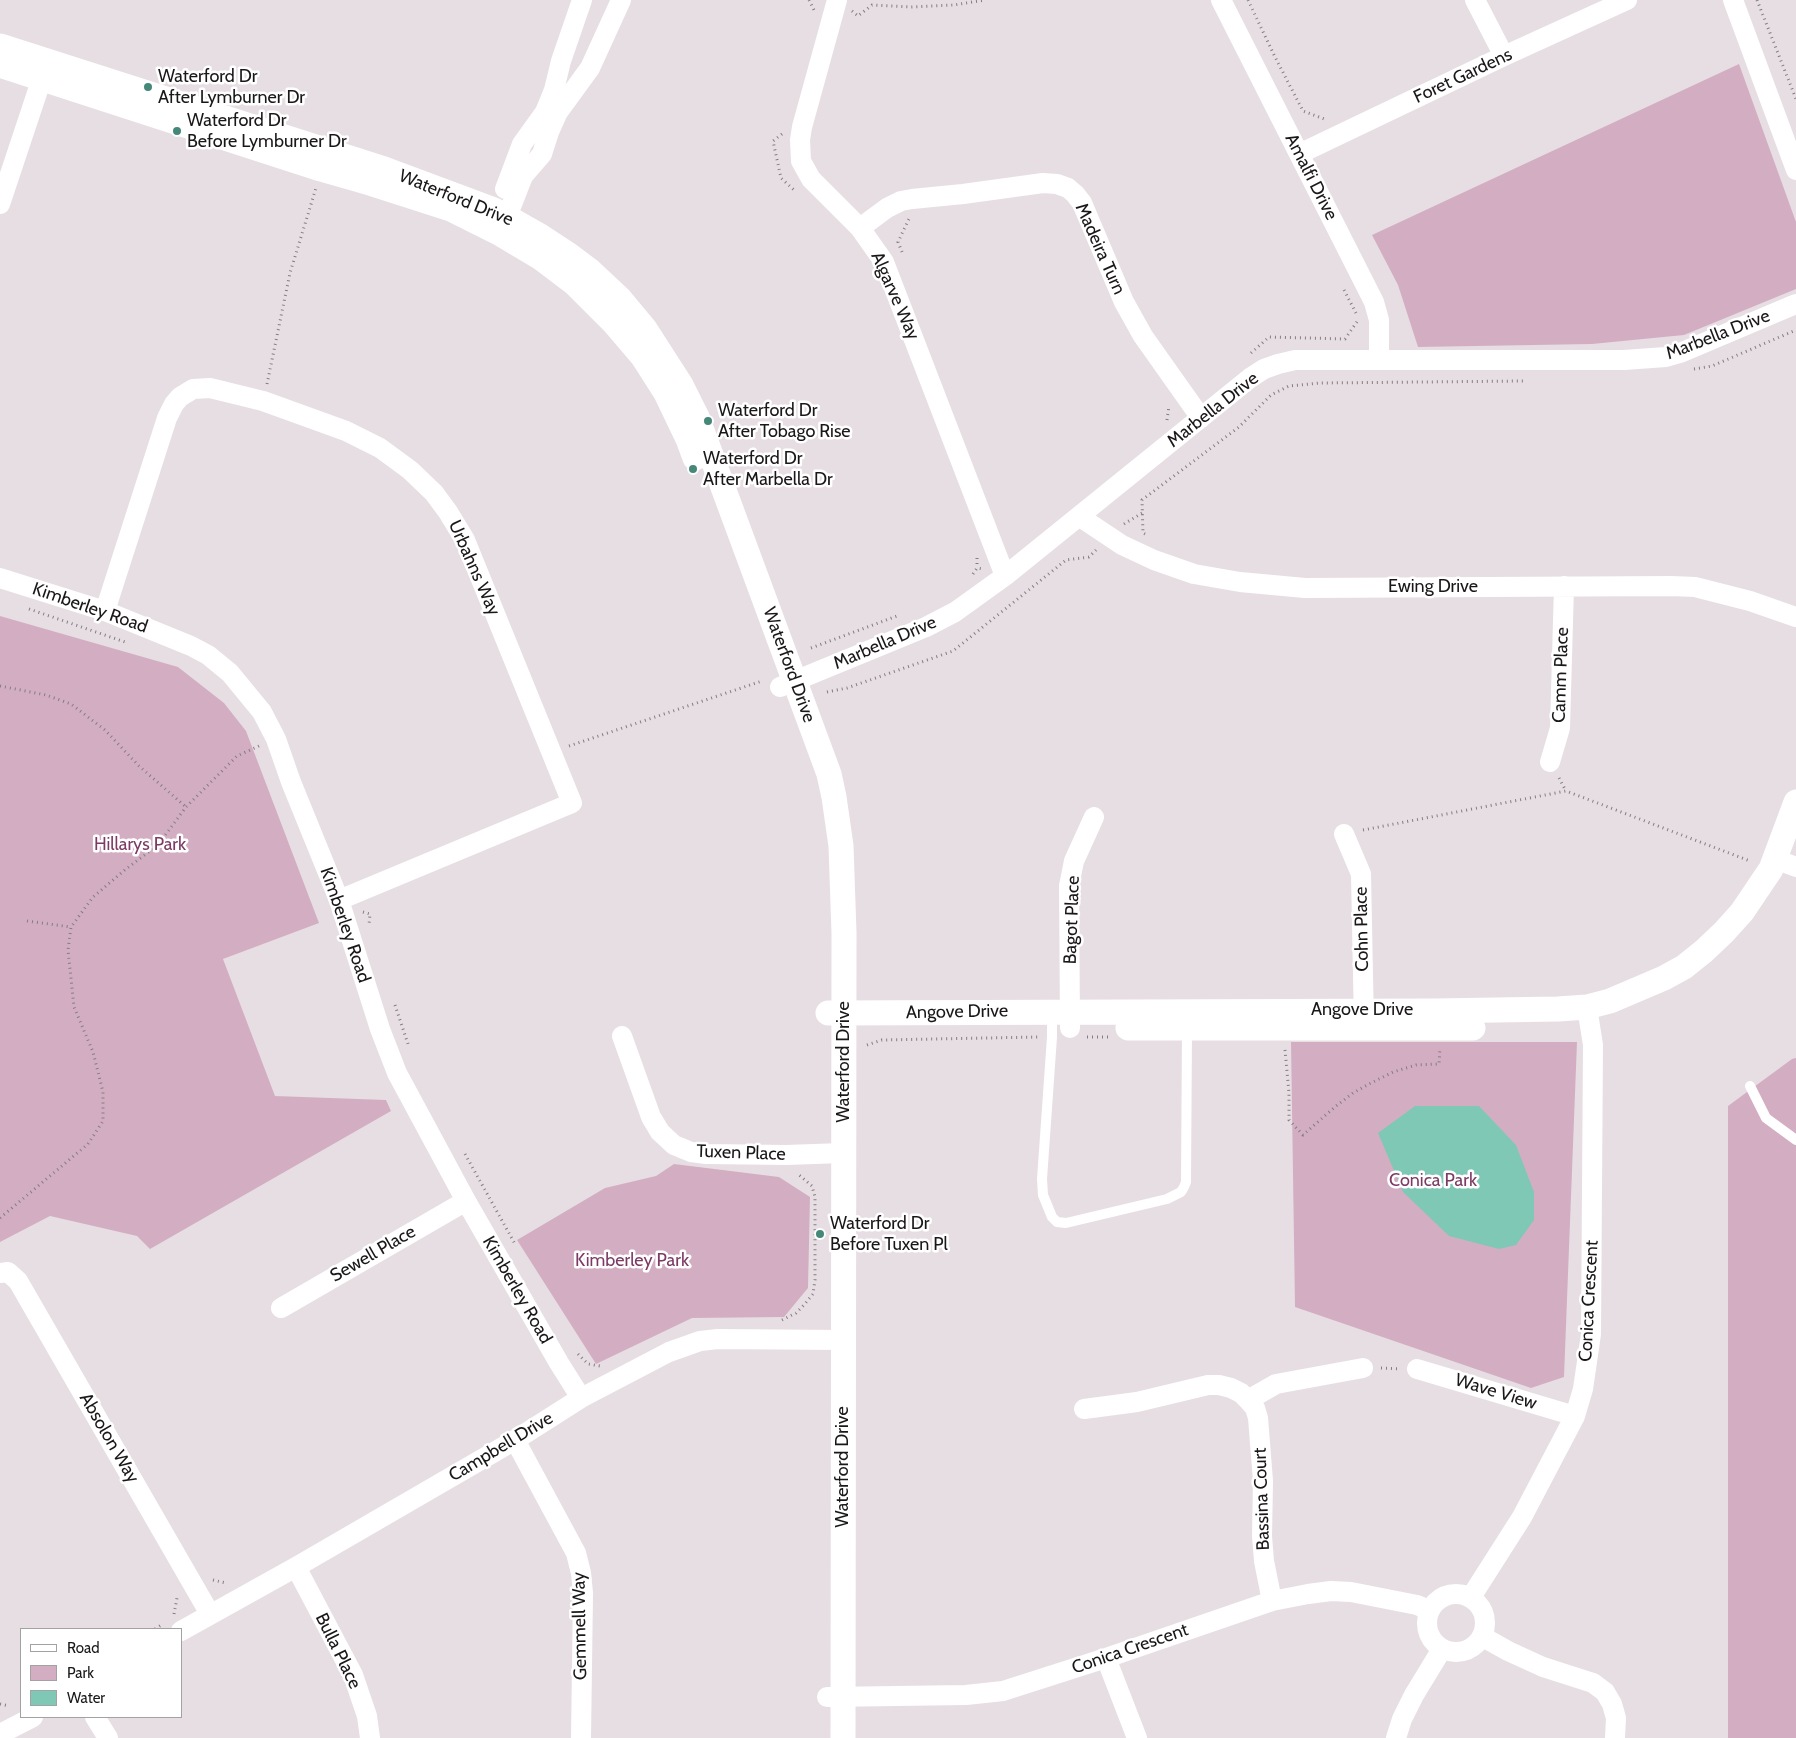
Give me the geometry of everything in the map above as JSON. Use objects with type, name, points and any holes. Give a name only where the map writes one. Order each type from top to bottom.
[{"type":"street","points":[[496,221],[522,144],[545,112],[554,90],[567,40],[582,0]]},
{"type":"street","points":[[496,221],[523,176],[542,154],[558,112],[598,54],[621,0]]},
{"type":"street","name":"Amalfi Drive","points":[[1221,0],[1374,302],[1379,320],[1379,360]]},
{"type":"street","points":[[1475,0],[1504,56]]},
{"type":"street","name":"Foret Gardens","points":[[1299,154],[1504,56],[1627,0]]},
{"type":"street","points":[[1733,0],[1796,170]]},
{"type":"street","name":"Algarve Way","points":[[844,5],[802,127],[801,161],[811,179],[860,228],[877,250],[1003,571]]},
{"type":"street","points":[[567,40],[598,54]]},
{"type":"street","name":"Waterford Drive","points":[[0,46],[44,70],[321,170],[370,183],[540,236],[582,265],[620,299],[645,329],[681,385],[697,417],[710,449],[784,682],[809,717],[829,774],[836,804],[843,878],[836,1022],[835,1697],[828,1738]]},
{"type":"street","name":"Waterford Drive","points":[[0,65],[44,70],[384,168],[496,221]]},
{"type":"street","points":[[0,204],[44,70]]},
{"type":"street","name":"Madeira Turn","points":[[860,228],[887,208],[912,198],[963,194],[1042,183],[1057,184],[1068,188],[1082,203],[1124,302],[1143,336],[1197,412]]},
{"type":"street","name":"Marbella Drive","points":[[784,682],[926,627],[955,612],[1003,571],[1080,517],[1197,412],[1264,369],[1295,360],[1615,360],[1666,357],[1680,353],[1796,304]]},
{"type":"street","name":"Urbahns Way","points":[[105,611],[167,418],[174,404],[186,392],[202,388],[263,401],[346,431],[380,448],[410,470],[434,493],[465,540],[572,803],[339,900]]},
{"type":"street","name":"Ewing Drive","points":[[1080,517],[1122,545],[1154,560],[1194,574],[1240,582],[1304,588],[1695,587],[1750,601],[1796,617]]},
{"type":"street","name":"Kimberley Road","points":[[0,578],[105,611],[191,646],[208,655],[230,673],[262,712],[276,739],[291,782],[339,900],[380,1029],[397,1073],[466,1201],[581,1398]]},
{"type":"street","name":"Camm Place","points":[[1550,762],[1560,728],[1564,586]]},
{"type":"street","name":"Angove Drive","points":[[836,1022],[1364,1019],[1532,1027],[1562,1025],[1588,1014],[1650,1002],[1689,983],[1737,944],[1762,913],[1786,863],[1796,802]]},
{"type":"street","name":"Bagot Place","points":[[1061,1020],[1070,886],[1074,861],[1094,817]]},
{"type":"street","name":"Cohn Place","points":[[1344,834],[1362,874],[1364,1019]]},
{"type":"street","name":"Conica Crescent","points":[[1471,1597],[1522,1516],[1575,1416],[1583,1389],[1591,1334],[1593,1045],[1588,1014]]},
{"type":"street","name":"Angove Drive","points":[[1061,1020],[1187,1028],[1364,1019]]},
{"type":"street","name":"Tuxen Place","points":[[622,1036],[651,1117],[660,1132],[674,1145],[691,1152],[706,1154],[836,1153]]},
{"type":"street","name":"Sewell Place","points":[[281,1308],[466,1201]]},
{"type":"street","name":"Absolon Way","points":[[0,1273],[8,1272],[18,1281],[210,1614]]},
{"type":"street","name":"Campbell Drive","points":[[182,1630],[516,1440],[581,1398],[669,1352],[700,1341],[718,1339],[836,1340]]},
{"type":"street","points":[[1084,1409],[1136,1402],[1208,1386],[1231,1388],[1241,1393],[1248,1400],[1276,1384],[1363,1368]]},
{"type":"street","name":"Wave View","points":[[1417,1369],[1575,1416]]},
{"type":"street","name":"Bassina Court","points":[[1248,1400],[1255,1408],[1258,1418],[1263,1480],[1262,1536],[1264,1561],[1272,1601]]},
{"type":"street","name":"Gemmell Way","points":[[516,1440],[572,1546],[581,1573],[581,1738]]},
{"type":"street","name":"Bulla Place","points":[[296,1567],[353,1676],[367,1716],[370,1738]]},
{"type":"street","name":"Conica Crescent","points":[[835,1697],[986,1694],[1003,1691],[1272,1601],[1331,1591],[1351,1592],[1417,1605],[1429,1610]]},
{"type":"street","points":[[1454,1593],[1471,1597],[1479,1603],[1484,1612],[1486,1622],[1483,1637],[1468,1650],[1457,1653],[1442,1649],[1432,1640],[1427,1630],[1429,1610],[1444,1596],[1454,1593]]},
{"type":"street","points":[[1483,1637],[1543,1667],[1593,1683],[1604,1692],[1612,1704],[1616,1718],[1615,1738]]},
{"type":"street","points":[[1396,1738],[1402,1719],[1414,1695],[1442,1649]]},
{"type":"street","points":[[1106,1658],[1137,1738]]},
{"type":"street","name":"Waterford Drive","points":[[835,1697],[843,1738]]},
{"type":"street","points":[[0,1734],[31,1718]]},
{"type":"street","points":[[96,1718],[108,1738]]},
{"type":"lane","points":[[1061,1020],[1042,1179],[1043,1195],[1052,1218],[1057,1222],[1066,1223],[1167,1199],[1181,1192],[1186,1182],[1187,1028]]},
{"type":"lane","points":[[1750,1086],[1766,1118],[1796,1140]]},
{"type":"path","points":[[844,5],[858,16],[872,5],[910,7],[954,5],[985,0]]},
{"type":"path","points":[[1248,0],[1275,57],[1304,111],[1330,121]]},
{"type":"path","points":[[1757,0],[1796,99]]},
{"type":"path","points":[[263,401],[290,273],[321,170]]},
{"type":"path","points":[[886,269],[906,261],[898,242],[912,214]]},
{"type":"path","points":[[1246,357],[1269,338],[1345,339],[1359,320],[1341,284]]},
{"type":"path","points":[[1686,371],[1712,366],[1796,330]]},
{"type":"path","points":[[1152,537],[1143,533],[1142,500],[1239,427],[1271,395],[1288,386],[1320,383],[1525,381]]},
{"type":"path","points":[[1167,424],[1169,403]]},
{"type":"path","points":[[1168,409],[1197,412]]},
{"type":"path","points":[[827,692],[848,688],[953,651],[1066,560],[1089,557],[1115,530],[1143,513]]},
{"type":"path","points":[[968,582],[976,568],[976,553]]},
{"type":"path","points":[[976,568],[1003,571]]},
{"type":"path","points":[[811,648],[904,614]]},
{"type":"path","points":[[551,752],[784,682]]},
{"type":"path","points":[[0,686],[46,695],[71,704],[105,730],[139,766],[186,807]]},
{"type":"path","points":[[0,1218],[88,1144],[103,1121],[103,1092],[93,1052],[74,1007],[68,950],[71,927],[93,897],[126,869],[158,846],[186,807],[237,756],[276,739]]},
{"type":"path","points":[[1344,834],[1566,791],[1786,863]]},
{"type":"path","points":[[27,921],[71,927]]},
{"type":"path","points":[[1363,1368],[1417,1369]]},
{"type":"green space","points":[[1739,64],[1796,222],[1796,289],[1684,335],[1592,344],[1418,347],[1398,285],[1372,235]]},
{"type":"green space","name":"Hillarys Park","points":[[0,616],[178,667],[224,703],[246,731],[319,923],[223,959],[275,1096],[386,1100],[391,1111],[150,1249],[137,1236],[50,1216],[0,1242]]},
{"type":"green space","name":"Conica Park","points":[[1291,1042],[1577,1042],[1564,1377],[1531,1388],[1295,1307]]},
{"type":"green space","points":[[1796,1058],[1796,1738],[1728,1738],[1728,1106]]},
{"type":"green space","name":"Kimberley Park","points":[[674,1164],[779,1177],[810,1197],[808,1288],[784,1317],[692,1318],[596,1364],[517,1240],[605,1188],[656,1176]]},
{"type":"water","points":[[1415,1106],[1479,1106],[1516,1145],[1534,1192],[1534,1220],[1516,1245],[1499,1249],[1449,1236],[1403,1192],[1378,1133]]},
{"type":"place","name":"Waterford Dr After Lymburner Dr","points":[[148,87]]},
{"type":"place","name":"Waterford Dr Before Lymburner Dr","points":[[177,131]]},
{"type":"place","name":"Waterford Dr After Tobago Rise","points":[[708,421]]},
{"type":"place","name":"Waterford Dr After Marbella Dr","points":[[693,469]]},
{"type":"place","name":"Waterford Dr Before Tuxen Pl","points":[[820,1234]]}]
